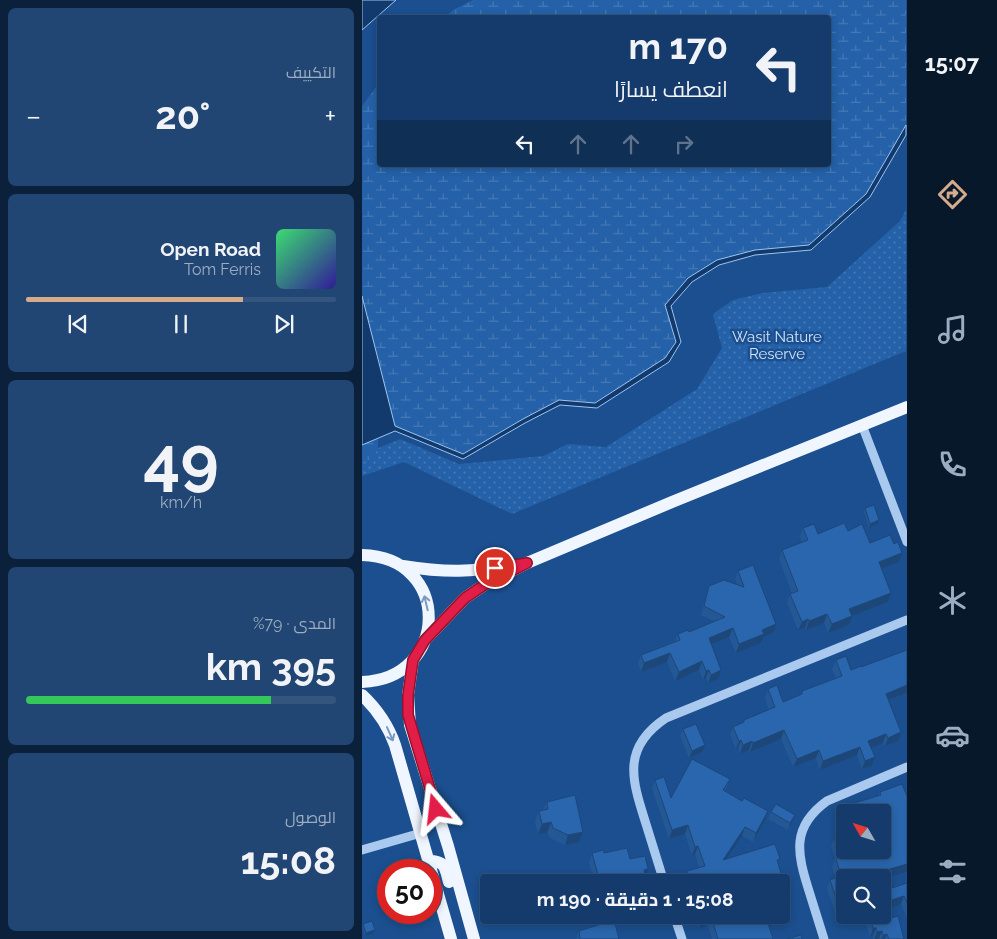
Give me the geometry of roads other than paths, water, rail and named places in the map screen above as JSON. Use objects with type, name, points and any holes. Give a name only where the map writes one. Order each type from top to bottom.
[{"type":"main road","points":[[362,682],[388,678],[402,670],[413,660],[425,640],[465,598],[484,585],[527,563],[687,495],[906,407]]},
{"type":"main road","points":[[362,555],[374,555],[387,558],[403,566],[434,571],[468,572],[527,563]]},
{"type":"main road","points":[[403,566],[415,578],[424,592],[429,624],[425,640]]},
{"type":"main road","points":[[413,660],[408,695],[410,725],[448,846],[474,939]]},
{"type":"main road","points":[[362,695],[378,712],[391,733],[428,859]]},
{"type":"main road","points":[[442,864],[455,901],[468,919]]},
{"type":"main road","points":[[442,907],[451,939]]},
{"type":"street","points":[[862,425],[906,542]]},
{"type":"street","points":[[662,874],[633,780],[635,756],[647,734],[666,718],[906,620]]},
{"type":"street","points":[[824,939],[799,857],[801,835],[805,825],[827,801],[906,767]]},
{"type":"street","points":[[362,850],[421,834]]},
{"type":"street","points":[[677,924],[682,939]]},
{"type":"park label","name":"Wasit Nature Reserve","points":[[777,346]]}]
